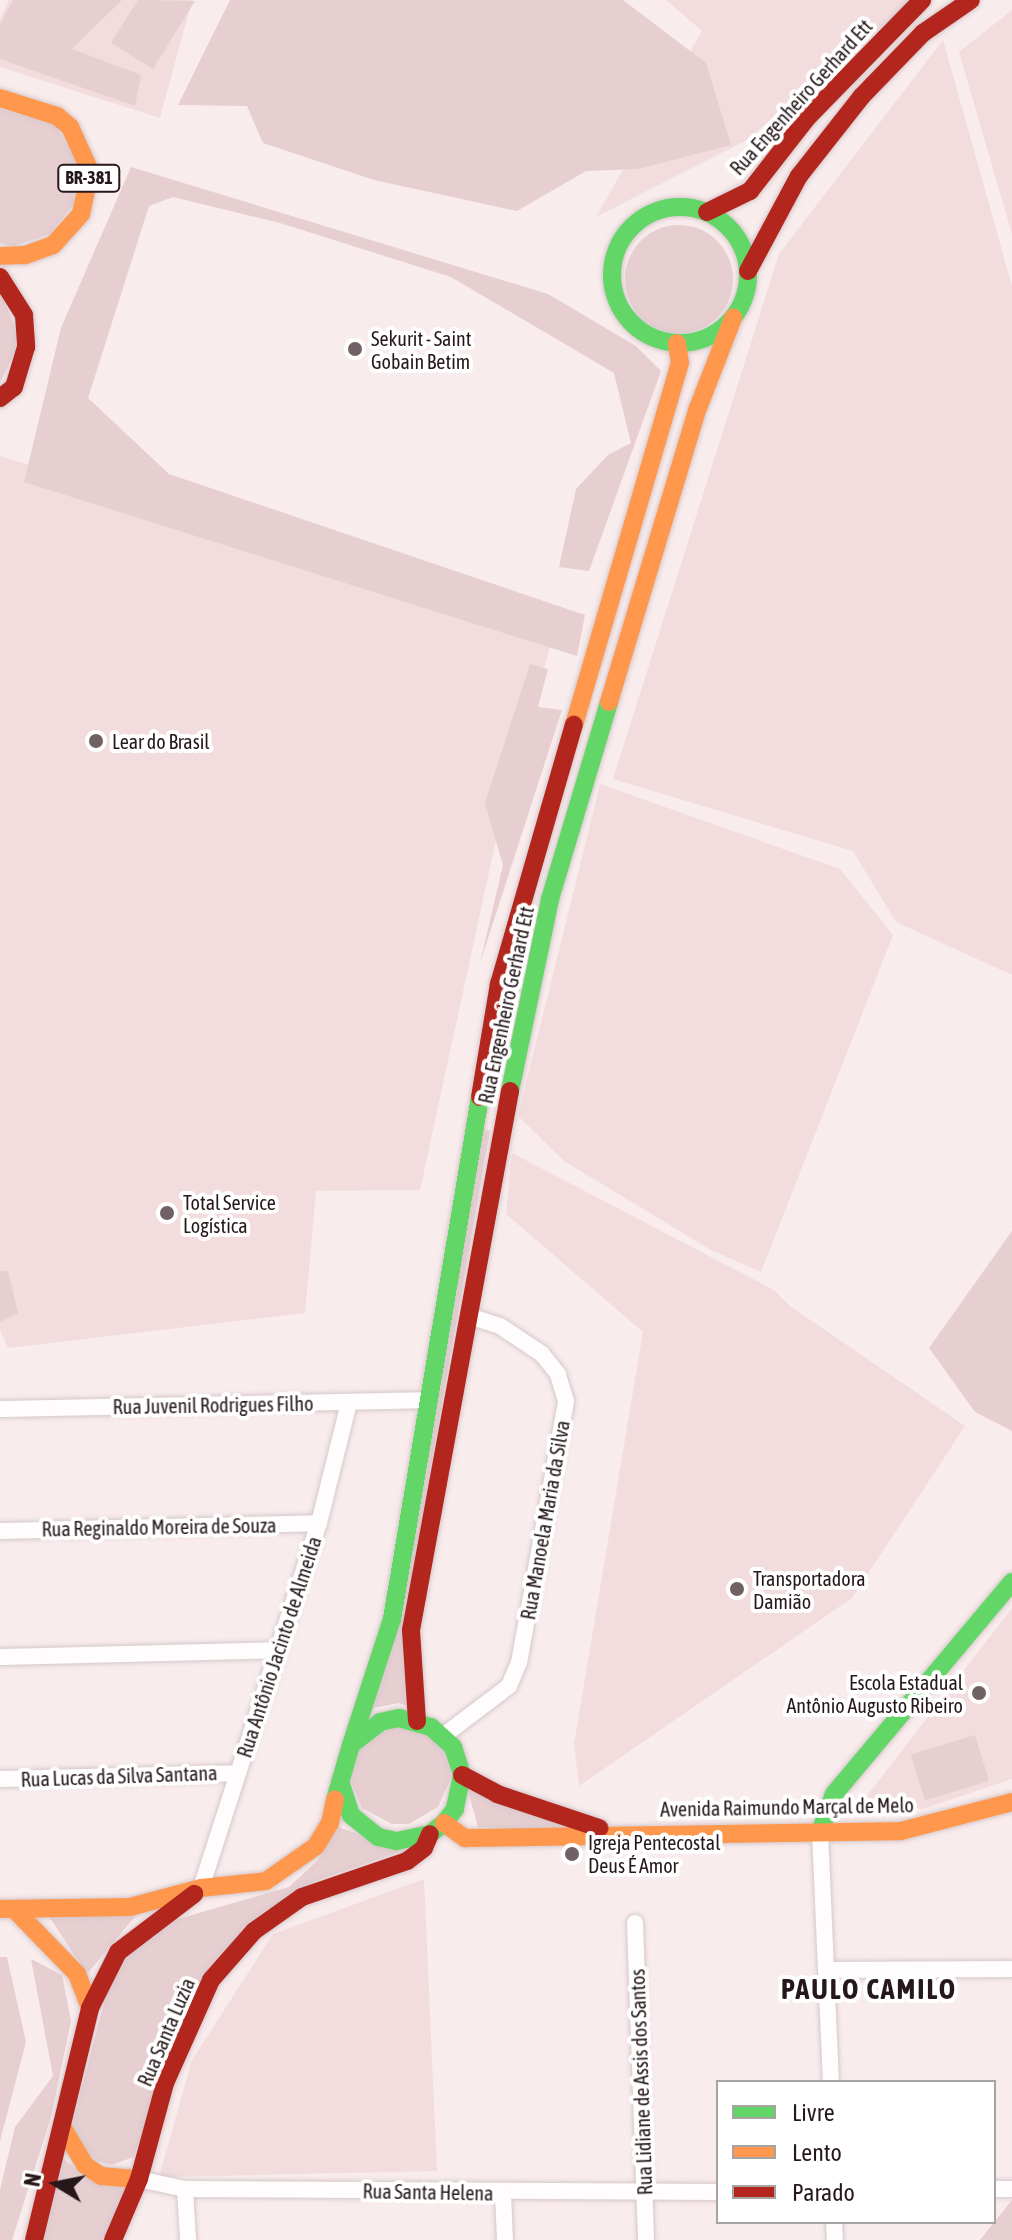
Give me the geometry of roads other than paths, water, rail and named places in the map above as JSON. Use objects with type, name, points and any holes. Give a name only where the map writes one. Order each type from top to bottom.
[{"type":"main road","name":"Rua Engenheiro Gerhard Ett","points":[[351,1745],[392,1619],[426,1400],[499,984],[680,363],[677,343],[637,328],[614,293],[613,271],[628,232],[645,218],[675,208],[707,212],[750,191],[807,118],[922,0]]},
{"type":"main road","name":"Rua Engenheiro Gerhard Ett","points":[[417,1721],[411,1630],[550,899],[698,408],[747,288],[748,271],[799,176],[862,96],[923,33],[971,0]]},
{"type":"main road","name":"BR-381","points":[[0,98],[57,116],[70,127],[90,171],[81,214],[53,245],[25,255],[0,256]]},
{"type":"main road","points":[[707,212],[735,236],[748,271]]},
{"type":"main road","points":[[0,277],[24,315],[26,347],[14,387],[0,398]]},
{"type":"main road","points":[[677,343],[708,337],[733,318]]},
{"type":"main road","points":[[499,984],[531,988]]},
{"type":"main road","points":[[820,1832],[834,1794],[1012,1582]]},
{"type":"main road","points":[[7,1909],[130,1907],[201,1888],[266,1881],[316,1846],[330,1823],[340,1782],[351,1745],[380,1722],[417,1721],[443,1736],[462,1775],[455,1809],[437,1828],[396,1841],[363,1828],[342,1799],[340,1782]]},
{"type":"main road","name":"Avenida Raimundo Marçal de Melo","points":[[462,1775],[497,1794],[608,1832]]},
{"type":"main road","name":"Avenida Raimundo Marçal de Melo","points":[[437,1828],[465,1838],[608,1832],[901,1831],[1012,1802]]},
{"type":"main road","name":"Rua Santa Luzia","points":[[113,2240],[139,2179],[165,2083],[211,1980],[254,1931],[302,1897],[407,1861],[424,1848],[437,1828]]},
{"type":"main road","points":[[34,2240],[90,2008],[118,1952],[201,1888]]},
{"type":"main road","points":[[7,1909],[77,1974],[90,2008]]},
{"type":"main road","points":[[63,2128],[85,2165],[101,2176],[139,2179]]},
{"type":"street","name":"Rua Manoela Maria da Silva","points":[[443,1736],[509,1686],[519,1663],[566,1401],[558,1374],[542,1354],[500,1326],[472,1317]]},
{"type":"street","name":"Rua Juvenil Rodrigues Filho","points":[[0,1409],[426,1400]]},
{"type":"street","name":"Rua Antônio Jacinto de Almeida","points":[[201,1888],[319,1523],[349,1403]]},
{"type":"street","name":"Rua Reginaldo Moreira de Souza","points":[[0,1531],[319,1523]]},
{"type":"street","points":[[0,1657],[279,1650]]},
{"type":"street","name":"Rua Lucas da Silva Santana","points":[[0,1779],[238,1773]]},
{"type":"street","points":[[820,1832],[829,1970],[831,2080]]},
{"type":"street","name":"Rua Lidiane de Assis dos Santos","points":[[635,1923],[646,2240]]},
{"type":"street","points":[[829,1970],[1012,1969]]},
{"type":"street","name":"Rua Santa Helena","points":[[139,2179],[185,2189],[716,2192]]},
{"type":"street","points":[[185,2189],[188,2240]]},
{"type":"street","points":[[503,2193],[505,2240]]},
{"type":"place","name":"Sekurit - Saint Gobain Betim","points":[[355,349]]},
{"type":"place","name":"Lear do Brasil","points":[[96,741]]},
{"type":"place","name":"Total Service Logística","points":[[167,1213]]},
{"type":"place","name":"Transportadora Damião","points":[[737,1589]]},
{"type":"place","name":"Escola Estadual Antônio Augusto Ribeiro","points":[[979,1693]]},
{"type":"place","name":"Igreja Pentecostal Deus É Amor","points":[[572,1854]]},
{"type":"district","name":"PAULO CAMILO","points":[[869,1989]]}]
